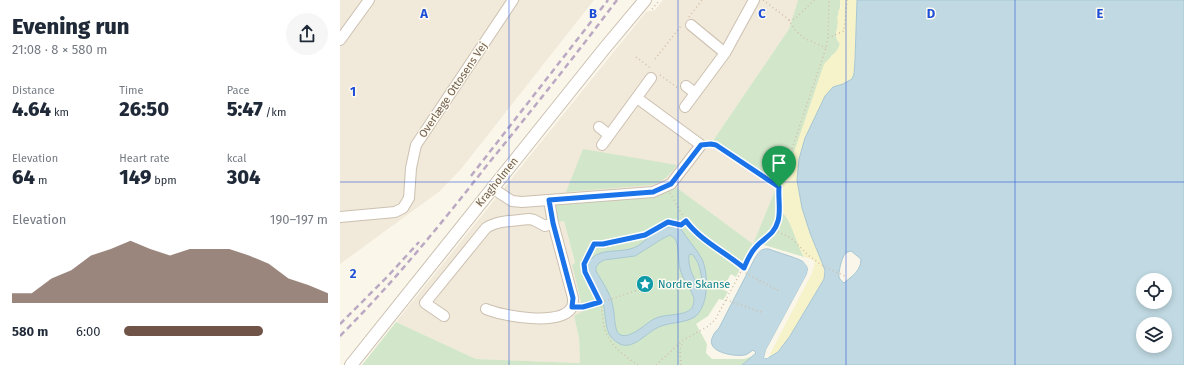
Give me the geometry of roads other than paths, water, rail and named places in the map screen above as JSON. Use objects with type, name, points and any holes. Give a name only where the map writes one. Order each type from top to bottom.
[{"type":"street","points":[[340,40],[369,0]]},
{"type":"street","name":"Overlæge Ottosens Vej","points":[[340,217],[395,212],[403,208],[409,198],[411,168],[416,145],[513,0]]},
{"type":"street","points":[[685,107],[725,53],[754,0]]},
{"type":"street","name":"Kragholmen","points":[[351,365],[604,49],[649,4]]},
{"type":"street","points":[[686,24],[725,53]]},
{"type":"street","points":[[602,145],[651,78]]},
{"type":"street","points":[[686,86],[696,93]]},
{"type":"street","points":[[492,188],[512,201],[522,202],[653,192],[671,184],[701,145],[637,98]]},
{"type":"street","points":[[599,127],[609,135]]},
{"type":"street","points":[[486,309],[501,314],[543,319],[561,315],[568,312],[572,307],[573,298],[553,223],[549,200]]},
{"type":"street","points":[[444,316],[425,303],[486,228],[498,222],[529,219],[545,226],[553,223]]},
{"type":"water","points":[[857,0],[1184,0],[1184,365],[742,365],[756,353],[753,350],[746,355],[734,355],[716,350],[711,341],[713,335],[719,328],[760,251],[769,249],[801,260],[805,263],[808,269],[807,274],[766,350],[764,358],[768,358],[778,352],[790,336],[824,279],[825,271],[802,208],[797,180],[799,159],[805,138],[825,96],[833,87],[852,79],[854,74]],"holes":[[[851,251],[861,259],[861,263],[856,273],[844,283],[840,280],[840,269],[846,253]]]},
{"type":"water","points":[[667,227],[677,227],[681,229],[702,259],[706,273],[706,291],[702,307],[693,318],[659,327],[651,331],[639,341],[629,345],[620,344],[609,334],[606,325],[603,301],[591,281],[589,274],[589,262],[596,255],[601,253],[636,247],[655,233]],"holes":[[[670,235],[676,241],[681,273],[693,296],[694,300],[692,308],[685,313],[658,317],[637,331],[623,336],[617,332],[612,302],[596,271],[596,267],[604,260],[635,256]],[[692,254],[700,269],[702,279],[698,283],[694,278],[690,267],[689,255]]]},
{"type":"railway","points":[[471,176],[608,0]]},
{"type":"railway","points":[[340,336],[360,316],[435,231],[617,0]]},
{"type":"railway","points":[[340,324],[388,276],[419,242]]},
{"type":"place","name":"Nordre Skanse","points":[[645,284]]}]
